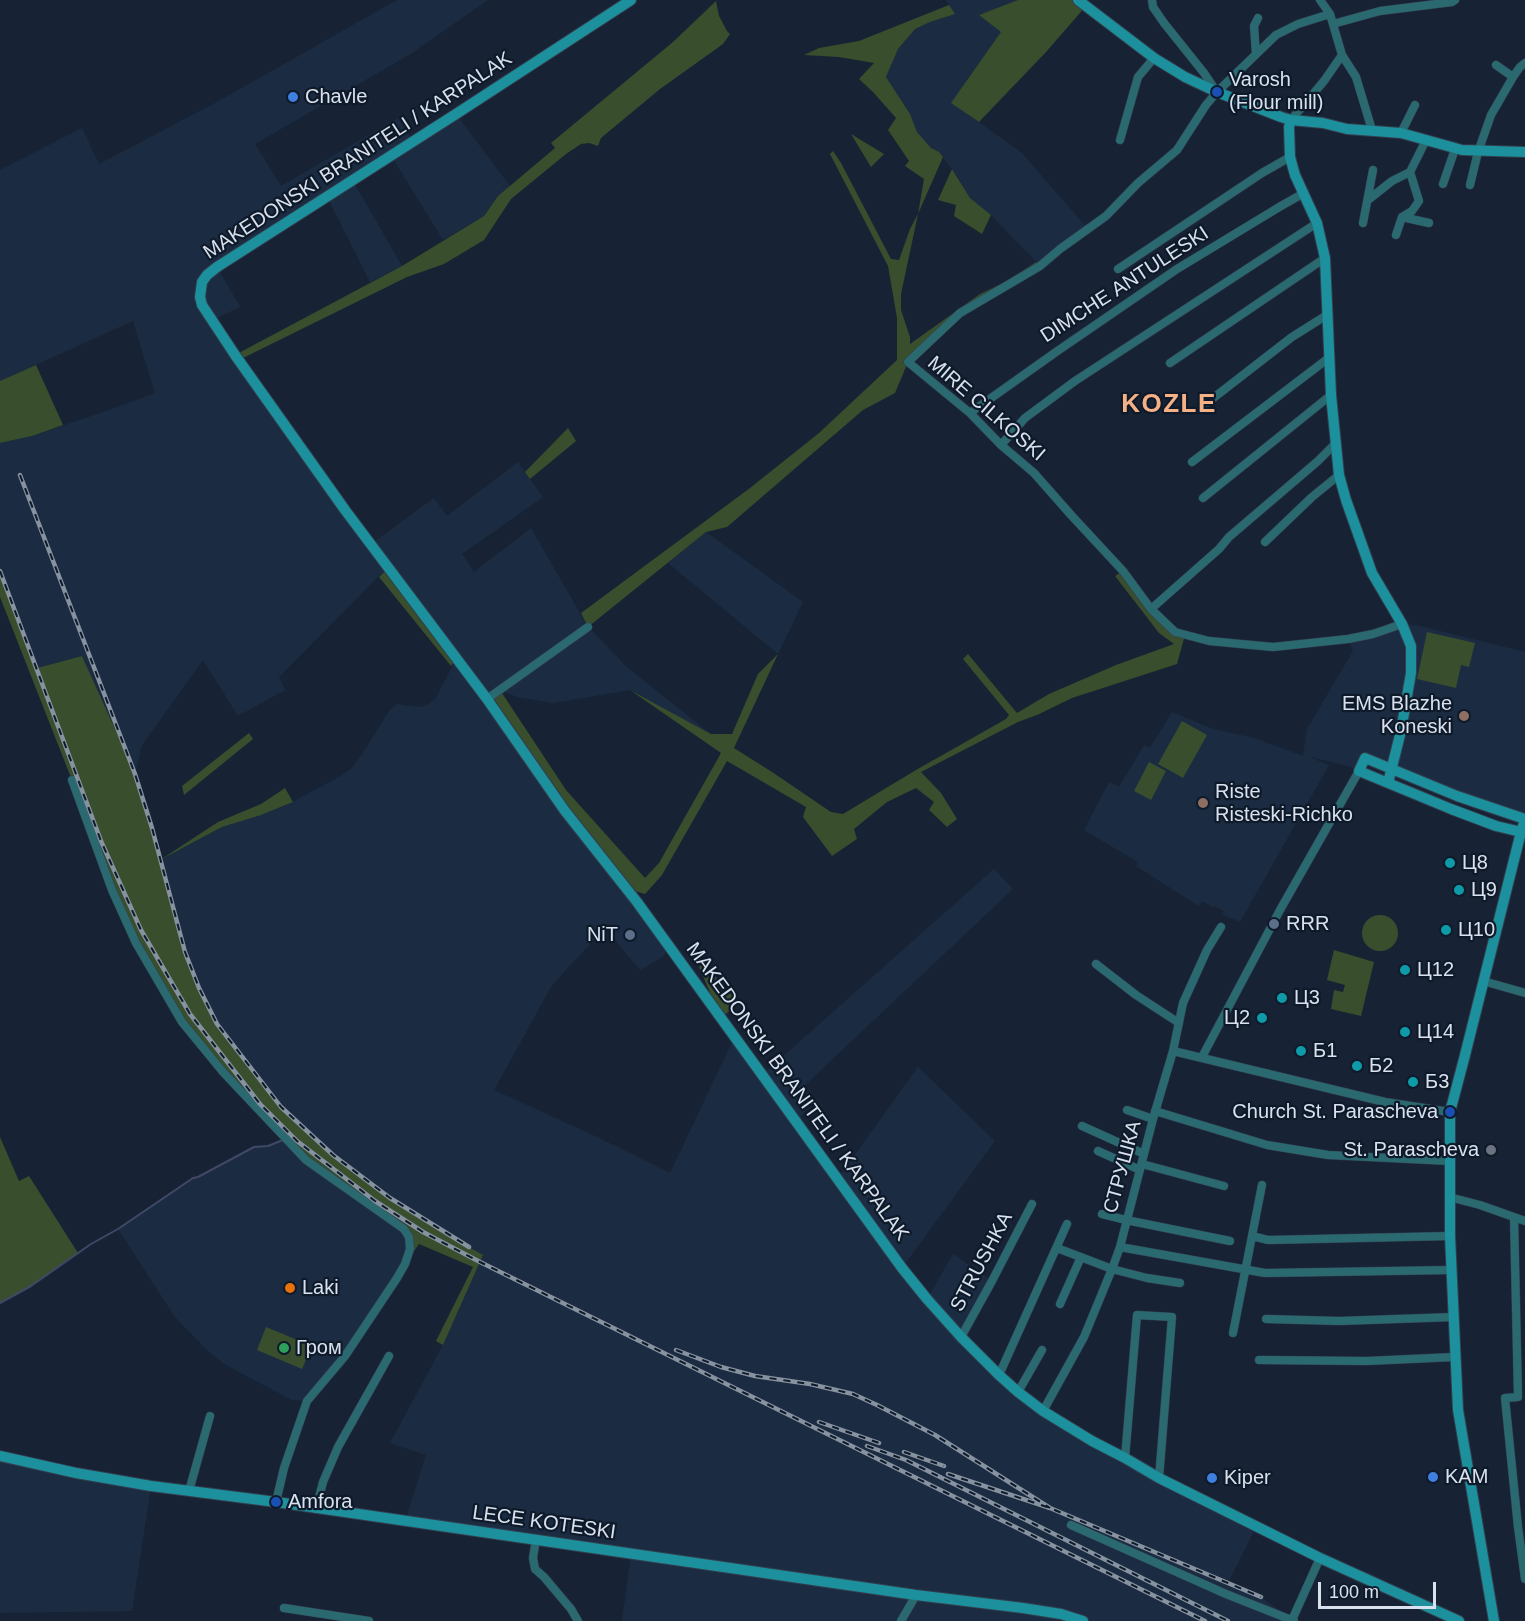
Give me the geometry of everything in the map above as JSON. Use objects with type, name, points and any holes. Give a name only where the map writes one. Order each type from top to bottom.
[{"type":"main road","name":"MAKEDONSKI BRANITELI / KARPALAK","points":[[631,0],[217,267],[202,282],[200,289],[202,305],[234,355],[360,530],[487,699],[565,812],[637,902],[912,1282],[961,1337],[1018,1392],[1043,1411],[1092,1441],[1160,1478],[1320,1558],[1459,1621]]},
{"type":"main road","points":[[1078,0],[1154,58],[1185,77],[1217,92],[1291,120],[1323,123],[1347,129],[1401,133],[1455,149],[1478,152],[1525,152]]},
{"type":"main road","points":[[1291,120],[1289,127],[1290,157],[1295,175],[1317,223],[1325,258],[1331,395],[1339,475],[1372,573],[1402,624],[1411,646],[1412,673],[1388,783]]},
{"type":"main road","points":[[1494,1621],[1458,1410],[1450,1236],[1450,1112],[1523,833],[1525,820],[1457,796],[1365,758],[1359,771],[1451,809],[1523,833]]},
{"type":"main road","name":"LECE KOTESKI","points":[[0,1456],[76,1473],[189,1491],[916,1595],[1023,1608],[1061,1614],[1083,1621]]},
{"type":"street","points":[[1152,0],[1153,7],[1164,23],[1217,92]]},
{"type":"street","points":[[1320,0],[1330,14],[1342,55],[1356,77],[1372,130]]},
{"type":"street","points":[[1333,24],[1380,11],[1455,0]]},
{"type":"street","name":"MIRE CILKOSKI","points":[[1330,14],[1298,24],[1276,35],[1217,92],[1176,150],[1138,183],[1106,216],[1040,266],[960,313],[908,362],[970,413],[1000,445],[1034,473],[1123,571],[1151,609],[1175,632],[1209,641],[1273,647],[1348,639],[1373,634],[1402,624]]},
{"type":"street","points":[[1256,54],[1254,26],[1258,18]]},
{"type":"street","points":[[1291,120],[1324,81],[1342,55]]},
{"type":"street","points":[[1120,140],[1138,77],[1154,58]]},
{"type":"street","points":[[1470,185],[1478,152],[1491,115],[1513,77],[1525,63]]},
{"type":"street","points":[[1496,65],[1513,77]]},
{"type":"street","points":[[1401,133],[1415,105]]},
{"type":"street","points":[[1368,200],[1392,181],[1410,172],[1426,140]]},
{"type":"street","points":[[1443,184],[1455,149]]},
{"type":"street","name":"DIMCHE ANTULESKI","points":[[1118,268],[1290,157]]},
{"type":"street","points":[[1363,224],[1373,170]]},
{"type":"street","points":[[1396,235],[1402,217],[1412,211],[1419,201],[1410,172]]},
{"type":"street","name":"DIMCHE ANTULESKI","points":[[970,413],[1177,269],[1304,193]]},
{"type":"street","points":[[1402,217],[1429,223]]},
{"type":"street","points":[[1000,445],[1025,418],[1075,381],[1317,223]]},
{"type":"street","points":[[1170,363],[1325,258]]},
{"type":"street","points":[[1203,406],[1292,337],[1328,315]]},
{"type":"street","points":[[1191,462],[1330,357]]},
{"type":"street","points":[[1203,498],[1331,395]]},
{"type":"street","points":[[1151,609],[1335,444]]},
{"type":"street","points":[[1265,542],[1312,497],[1339,475]]},
{"type":"street","points":[[487,699],[588,627]]},
{"type":"street","points":[[1202,1058],[1270,928],[1359,771]]},
{"type":"street","points":[[72,780],[112,890],[136,944],[182,1022],[223,1072],[306,1160],[404,1229],[409,1237],[410,1249],[392,1286],[345,1356],[307,1401],[284,1468],[276,1502]]},
{"type":"street","name":"СТРУШКА","points":[[1043,1411],[1084,1336],[1112,1269],[1173,1051],[1183,1003],[1207,950],[1221,927]]},
{"type":"street","points":[[1096,964],[1136,995],[1179,1023]]},
{"type":"street","points":[[1483,981],[1525,993]]},
{"type":"street","points":[[1173,1051],[1385,1102],[1450,1112]]},
{"type":"street","points":[[1127,1110],[1266,1145],[1328,1155],[1450,1161]]},
{"type":"street","points":[[1082,1126],[1144,1154]]},
{"type":"street","points":[[1098,1151],[1141,1167],[1224,1186]]},
{"type":"street","points":[[1233,1334],[1262,1185]]},
{"type":"street","points":[[1449,1197],[1525,1221]]},
{"type":"street","name":"STRUSHKA","points":[[961,1337],[1032,1203]]},
{"type":"street","points":[[1102,1214],[1230,1240]]},
{"type":"street","points":[[1514,1217],[1518,1397],[1506,1398],[1525,1579]]},
{"type":"street","points":[[999,1375],[1067,1224]]},
{"type":"street","points":[[1252,1236],[1268,1240],[1450,1236]]},
{"type":"street","points":[[1120,1247],[1265,1273],[1452,1270]]},
{"type":"street","points":[[1057,1248],[1112,1269],[1180,1283]]},
{"type":"street","points":[[1060,1304],[1081,1257]]},
{"type":"street","points":[[1125,1458],[1137,1315],[1172,1317],[1160,1478]]},
{"type":"street","points":[[1266,1320],[1339,1321],[1454,1317]]},
{"type":"street","points":[[1018,1392],[1042,1350]]},
{"type":"street","points":[[316,1509],[323,1482],[338,1447],[389,1356]]},
{"type":"street","points":[[1259,1360],[1367,1361],[1455,1357]]},
{"type":"street","points":[[189,1491],[210,1416]]},
{"type":"street","points":[[1071,1525],[1226,1594],[1293,1621],[1320,1558]]},
{"type":"street","points":[[536,1539],[533,1558],[535,1569],[571,1609],[578,1621]]},
{"type":"street","points":[[901,1621],[916,1595]]},
{"type":"street","points":[[284,1608],[369,1621]]},
{"type":"shaded area","points":[[397,0],[488,0],[409,55],[255,144],[281,186],[398,118],[413,141],[456,114],[510,186],[498,196],[484,216],[443,240],[392,157],[353,181],[402,266],[370,282],[327,197],[217,267],[240,307],[213,320],[371,544],[434,498],[447,516],[518,462],[543,497],[462,554],[474,572],[531,528],[588,627],[628,668],[711,734],[630,690],[553,703],[517,697],[500,690],[487,698],[667,944],[664,956],[640,970],[605,928],[552,985],[494,1090],[670,1173],[735,1036],[762,1075],[994,869],[1013,889],[803,1087],[813,1101],[796,1123],[838,1178],[918,1067],[995,1141],[902,1268],[927,1299],[953,1254],[992,1281],[961,1337],[1043,1411],[1256,1527],[1228,1583],[1261,1597],[1294,1621],[622,1621],[631,1554],[405,1521],[426,1455],[390,1443],[443,1345],[483,1255],[390,1198],[361,1177],[333,1155],[281,1107],[217,1024],[199,988],[185,952],[160,860],[222,827],[285,806],[351,769],[389,711],[397,704],[420,707],[429,704],[436,698],[456,659],[387,568],[279,677],[285,690],[238,716],[203,660],[142,745],[135,774],[82,656],[37,668],[0,571],[0,443],[32,436],[155,393],[133,321],[0,381],[0,170],[82,128],[99,164],[217,102]]},
{"type":"shaded area","points":[[946,0],[1018,0],[980,15],[1002,32],[952,103],[1022,153],[1088,229],[1040,266],[991,215],[970,198],[956,174],[939,152],[931,148],[917,132],[910,114],[886,77],[898,49],[915,29],[954,14]]},
{"type":"shaded area","points":[[706,532],[803,602],[778,654],[668,563]]},
{"type":"shaded area","points":[[1402,624],[1420,626],[1525,652],[1525,819],[1366,758],[1359,771],[1307,756],[1329,765],[1240,922],[1222,914],[1224,911],[1215,906],[1214,908],[1202,901],[1199,906],[1136,866],[1138,862],[1084,830],[1109,782],[1119,787],[1144,745],[1150,748],[1172,712],[1213,729],[1254,738],[1303,756],[1307,729],[1353,651],[1348,639]]},
{"type":"shaded area","points":[[286,1139],[404,1229],[410,1249],[377,1310],[307,1401],[292,1400],[224,1364],[205,1348],[175,1317],[118,1229],[193,1178],[254,1147],[268,1146]]},
{"type":"shaded area","points":[[0,1456],[151,1486],[132,1611],[0,1613]]},
{"type":"green space","points":[[1018,0],[1078,0],[1086,6],[979,122],[951,103],[1001,32],[979,15]]},
{"type":"green space","points":[[716,1],[719,16],[730,34],[723,44],[660,89],[601,138],[598,146],[589,143],[581,144],[511,199],[484,240],[444,264],[407,277],[239,360],[235,355],[402,266],[484,216],[498,196],[555,148],[551,143],[673,42]]},
{"type":"green space","points":[[949,5],[955,14],[915,29],[898,49],[886,77],[910,114],[917,132],[931,148],[943,157],[918,214],[924,179],[905,166],[909,161],[888,130],[896,118],[859,79],[874,63],[839,57],[804,55],[819,48],[859,41]]},
{"type":"green space","points":[[851,134],[884,154],[871,167]]},
{"type":"green space","points":[[833,151],[841,163],[891,259],[899,260],[918,214],[901,294],[901,310],[910,344],[980,294],[1007,281],[1036,262],[1040,266],[960,313],[908,362],[895,393],[863,410],[727,527],[706,532],[588,627],[581,613],[750,488],[819,433],[897,360],[897,318],[888,266],[830,154]]},
{"type":"green space","points":[[952,169],[970,198],[991,215],[982,234],[954,216],[956,205],[938,200]]},
{"type":"green space","points":[[36,365],[63,425],[32,436],[0,443],[0,381]]},
{"type":"green space","points":[[568,428],[576,441],[530,479],[525,472]]},
{"type":"green space","points":[[388,568],[456,659],[451,666],[379,577]]},
{"type":"green space","points":[[0,571],[37,668],[82,656],[135,773],[185,952],[199,988],[217,1024],[281,1107],[333,1155],[390,1198],[483,1255],[443,1345],[436,1341],[473,1267],[419,1244],[405,1264],[409,1237],[306,1160],[182,1022],[136,943],[0,597]]},
{"type":"green space","points":[[1123,571],[1151,609],[1185,635],[1177,664],[1072,698],[1018,722],[921,772],[941,793],[957,819],[947,827],[929,810],[934,802],[916,788],[887,802],[854,829],[857,839],[832,856],[803,817],[806,807],[727,761],[662,875],[645,894],[628,889],[487,699],[500,690],[566,790],[645,878],[659,863],[721,753],[630,690],[711,734],[732,734],[758,674],[778,654],[734,748],[831,812],[843,814],[1006,719],[1009,715],[963,659],[968,654],[1017,713],[1049,694],[1116,665],[1174,644],[1159,633],[1115,576]]},
{"type":"green space","points":[[1427,632],[1475,643],[1469,667],[1461,665],[1456,688],[1417,679]]},
{"type":"green space","points":[[1182,721],[1207,735],[1183,778],[1158,764]]},
{"type":"green space","points":[[249,733],[253,739],[184,795],[182,786]]},
{"type":"green space","points":[[1149,762],[1166,771],[1151,800],[1134,791]]},
{"type":"green space","points":[[285,788],[293,802],[222,827],[160,860],[218,822],[261,804]]},
{"type":"green space","points":[[1380,915],[1393,920],[1398,933],[1393,946],[1380,951],[1367,946],[1362,933],[1367,920]]},
{"type":"green space","points":[[1334,950],[1374,962],[1361,1016],[1331,1009],[1334,990],[1343,992],[1345,985],[1327,980]]},
{"type":"green space","points":[[703,963],[739,1003],[721,1018],[699,967]]},
{"type":"green space","points":[[0,1137],[19,1181],[29,1176],[78,1253],[31,1286],[0,1303]]},
{"type":"green space","name":"Гром","points":[[266,1327],[312,1346],[302,1369],[257,1350]]},
{"type":"waterway","points":[[0,1303],[31,1286],[193,1178],[254,1147],[268,1146],[283,1140]]},
{"type":"railway","points":[[20,475],[135,774],[185,952],[199,988],[217,1024],[281,1107],[333,1155],[390,1198],[469,1247]]},
{"type":"railway","points":[[0,571],[101,841],[141,930],[190,1014],[260,1104],[297,1141],[375,1201],[423,1232],[1205,1621]]},
{"type":"railway","points":[[676,1350],[721,1367],[755,1376],[810,1384],[853,1394],[935,1435],[1050,1508]]},
{"type":"railway","points":[[819,1422],[879,1443]]},
{"type":"railway","points":[[867,1446],[906,1460],[1228,1621]]},
{"type":"railway","points":[[904,1452],[944,1466]]},
{"type":"railway","points":[[948,1474],[1050,1508],[1261,1597]]},
{"type":"place","name":"Varosh (Flour mill)","points":[[1217,92]]},
{"type":"place","name":"Chavle","points":[[293,97]]},
{"type":"place","name":"EMS Blazhe Koneski","points":[[1464,716]]},
{"type":"place","name":"Riste Risteski-Richko","points":[[1203,803]]},
{"type":"place","name":"Ц8","points":[[1450,863]]},
{"type":"place","name":"Ц9","points":[[1459,890]]},
{"type":"place","name":"RRR","points":[[1274,924]]},
{"type":"place","name":"Ц10","points":[[1446,930]]},
{"type":"place","name":"NiT","points":[[630,935]]},
{"type":"place","name":"Ц12","points":[[1405,970]]},
{"type":"place","name":"Ц3","points":[[1282,998]]},
{"type":"place","name":"Ц2","points":[[1262,1018]]},
{"type":"place","name":"Ц14","points":[[1405,1032]]},
{"type":"place","name":"Б1","points":[[1301,1051]]},
{"type":"place","name":"Б2","points":[[1357,1066]]},
{"type":"place","name":"Б3","points":[[1413,1082]]},
{"type":"place","name":"Church St. Parascheva","points":[[1450,1112]]},
{"type":"place","name":"St. Parascheva","points":[[1491,1150]]},
{"type":"place","name":"Laki","points":[[290,1288]]},
{"type":"place","name":"Гром","points":[[284,1348]]},
{"type":"place","name":"KAM","points":[[1433,1477]]},
{"type":"place","name":"Kiper","points":[[1212,1478]]},
{"type":"place","name":"Amfora","points":[[276,1502]]},
{"type":"district","name":"KOZLE","points":[[1169,405]]}]
